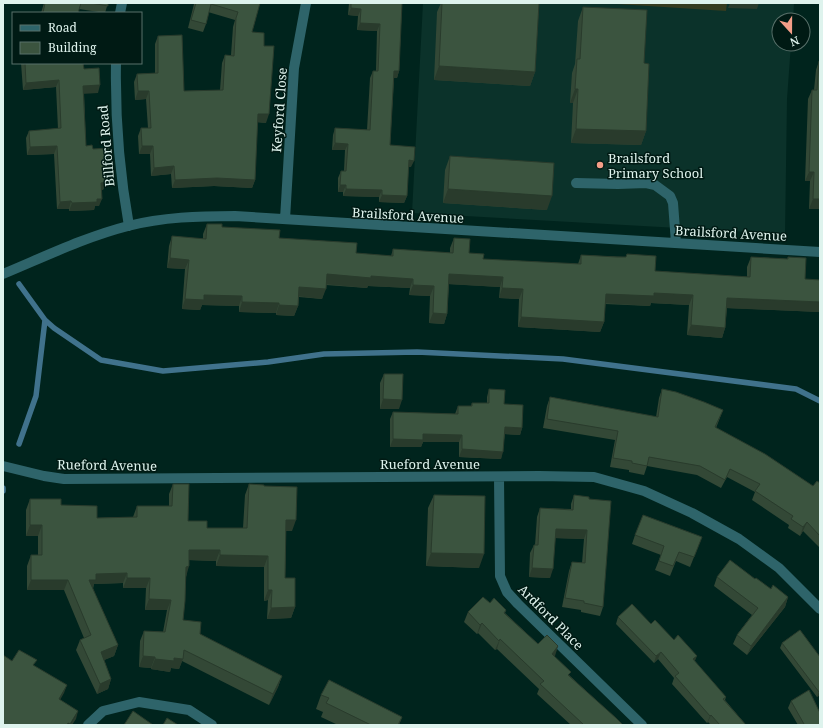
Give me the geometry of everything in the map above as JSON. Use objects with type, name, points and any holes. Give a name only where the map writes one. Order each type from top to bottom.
[{"type":"street","name":"Keyford Close","points":[[285,219],[294,68],[306,3]]},
{"type":"street","name":"Billford Road","points":[[116,64],[115,104],[117,145],[129,226]]},
{"type":"street","points":[[576,183],[646,183],[655,185],[670,196],[673,204],[676,243]]},
{"type":"street","name":"Brailsford Avenue","points":[[3,274],[99,235],[129,226],[164,219],[202,216],[235,216],[336,224],[820,252]]},
{"type":"street","name":"Rueford Avenue","points":[[3,466],[44,476],[64,479],[594,477],[644,491],[692,513],[739,539],[780,568],[820,609]]},
{"type":"street","name":"Ardford Place","points":[[499,477],[500,576],[508,592],[518,604],[642,725]]},
{"type":"street","points":[[88,725],[103,712],[139,702],[189,710],[212,725]]},
{"type":"shaded area","name":"Brailsford Primary School","points":[[423,3],[794,3],[793,12],[771,12],[771,52],[790,52],[787,99],[785,234],[412,213]]},
{"type":"shaded area","points":[[601,3],[727,3],[726,11]]},
{"type":"building","points":[[45,3],[81,3],[78,12],[43,12]]},
{"type":"building","points":[[91,3],[108,3],[108,6]]},
{"type":"building","points":[[196,3],[260,3],[252,32],[264,33],[264,46],[274,46],[269,114],[258,114],[255,180],[217,178],[175,180],[174,166],[154,168],[153,146],[142,146],[141,128],[151,128],[149,91],[138,91],[137,74],[158,73],[158,36],[182,35],[184,91],[223,90],[225,55],[234,56],[236,18],[238,12],[211,4],[206,24],[191,20]]},
{"type":"building","points":[[351,3],[402,3],[399,71],[394,71],[390,145],[415,147],[414,161],[409,160],[407,196],[382,195],[382,190],[346,189],[346,185],[340,185],[341,171],[346,171],[348,144],[335,143],[335,128],[370,130],[373,71],[378,71],[380,24],[360,23],[361,9],[351,8]]},
{"type":"building","points":[[442,3],[539,3],[535,72],[439,66]]},
{"type":"building","points":[[583,7],[647,10],[644,63],[649,64],[646,131],[576,129],[578,89],[575,89],[577,59],[580,59]]},
{"type":"building","points":[[819,61],[820,199],[813,199],[814,172],[809,172],[812,90],[817,90]]},
{"type":"building","points":[[25,64],[83,64],[84,69],[99,68],[100,85],[83,86],[86,146],[92,145],[93,149],[109,148],[109,162],[105,162],[106,182],[101,183],[102,199],[97,199],[97,202],[60,202],[57,146],[30,147],[29,131],[61,128],[59,80],[26,83]]},
{"type":"building","points":[[450,156],[554,163],[552,196],[448,189]]},
{"type":"building","points":[[207,224],[222,224],[222,227],[280,230],[279,238],[357,243],[356,253],[393,256],[393,249],[453,253],[454,238],[470,239],[469,253],[484,254],[483,259],[581,264],[581,255],[626,257],[627,254],[656,256],[655,271],[750,277],[751,257],[788,259],[788,257],[806,258],[805,279],[820,280],[820,302],[727,298],[725,328],[691,325],[693,295],[654,293],[654,296],[606,294],[604,322],[521,317],[523,289],[502,288],[503,277],[449,274],[447,314],[433,313],[434,286],[413,285],[413,279],[371,276],[371,278],[327,274],[326,289],[299,287],[298,306],[279,305],[279,303],[242,302],[242,296],[204,295],[204,300],[185,299],[189,260],[170,258],[172,236],[206,239]]},
{"type":"building","points":[[384,374],[403,374],[402,400],[383,399]]},
{"type":"building","points":[[489,389],[505,390],[504,404],[523,405],[522,428],[505,427],[503,452],[462,449],[462,435],[423,434],[423,440],[393,439],[393,412],[458,414],[458,406],[472,406],[472,403],[489,403]]},
{"type":"building","points":[[662,389],[676,392],[723,410],[715,427],[765,454],[813,486],[817,481],[820,483],[820,536],[807,522],[803,527],[791,519],[793,516],[755,491],[760,484],[730,469],[725,480],[700,466],[649,457],[647,466],[632,463],[632,461],[613,458],[618,431],[547,419],[550,397],[658,417]]},
{"type":"building","points":[[173,484],[189,484],[188,521],[207,521],[207,528],[247,528],[249,484],[297,487],[296,520],[286,520],[285,578],[295,578],[295,607],[271,608],[272,590],[268,590],[268,556],[220,555],[220,550],[189,550],[189,566],[186,567],[183,620],[201,622],[200,634],[282,676],[273,694],[184,650],[183,659],[174,658],[174,661],[143,656],[144,631],[165,632],[171,600],[149,599],[150,578],[127,578],[127,573],[96,574],[96,580],[89,580],[118,645],[101,652],[111,679],[100,684],[80,640],[91,635],[68,580],[31,580],[31,555],[42,555],[42,525],[30,525],[30,499],[61,499],[61,505],[97,506],[97,518],[137,517],[137,506],[172,506]]},
{"type":"building","points":[[434,495],[485,496],[484,554],[431,553]]},
{"type":"building","points":[[574,495],[589,497],[589,499],[611,501],[603,607],[584,603],[584,601],[565,598],[572,562],[585,563],[587,530],[556,529],[553,569],[532,568],[534,545],[538,545],[540,508],[573,510]]},
{"type":"building","points":[[643,515],[702,537],[694,557],[679,552],[673,566],[659,561],[664,546],[635,535]]},
{"type":"building","points":[[730,560],[755,579],[756,578],[771,589],[773,585],[788,597],[751,646],[737,635],[758,608],[717,577]]},
{"type":"building","points":[[483,597],[490,603],[494,598],[506,610],[504,613],[538,644],[547,635],[558,646],[552,654],[571,672],[568,675],[623,725],[582,725],[583,724],[540,684],[544,681],[500,639],[499,641],[482,623],[480,625],[468,612]]},
{"type":"building","points":[[632,604],[651,624],[655,620],[674,640],[678,635],[697,656],[693,659],[726,697],[723,699],[746,725],[720,725],[711,715],[710,716],[675,676],[679,673],[661,652],[656,656],[618,617]]},
{"type":"building","points":[[800,630],[820,657],[820,692],[782,643]]},
{"type":"building","points":[[19,650],[37,660],[33,665],[67,685],[59,699],[78,711],[70,724],[3,725],[3,655],[12,661]]},
{"type":"building","points":[[329,680],[402,717],[398,725],[371,725],[326,703],[329,698],[321,695]]},
{"type":"building","points":[[809,690],[820,713],[820,725],[803,725],[804,724],[791,701]]},
{"type":"building","points":[[133,711],[153,725],[124,725]]},
{"type":"building","points":[[167,718],[178,725],[163,725]]},
{"type":"waterway","points":[[19,284],[45,320],[36,396],[19,444]]},
{"type":"waterway","points":[[45,320],[54,328],[101,360],[163,371],[268,362],[324,354],[417,352],[563,359],[796,389],[820,401]]},
{"type":"place","name":"Brailsford Primary School","points":[[600,165]]}]
